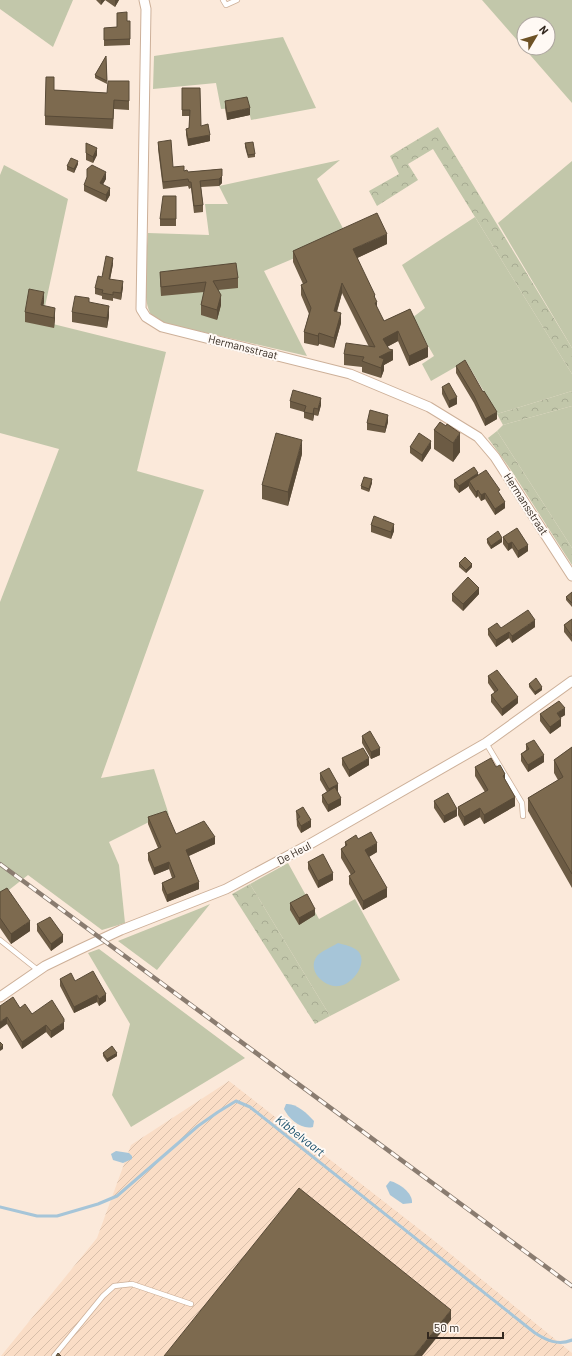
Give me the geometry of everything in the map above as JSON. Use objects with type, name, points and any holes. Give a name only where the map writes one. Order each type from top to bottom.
[{"type":"street","name":"Hermansstraat","points":[[144,0],[146,9],[141,309],[146,317],[162,327],[350,374],[429,407],[478,437],[494,457],[572,576]]},
{"type":"street","name":"De Heul","points":[[0,997],[39,971],[121,930],[226,889],[310,844],[486,743],[572,681]]},
{"type":"lane","points":[[223,0],[226,5],[237,0]]},
{"type":"lane","points":[[486,743],[522,803],[523,816]]},
{"type":"lane","points":[[0,940],[39,971]]},
{"type":"lane","points":[[54,1356],[102,1296],[114,1286],[132,1284],[191,1304]]},
{"type":"shaded area","points":[[229,1081],[432,1239],[572,1353],[572,1356],[1,1356],[97,1238],[131,1145]]},
{"type":"green space","points":[[0,0],[73,0],[53,47],[0,9]]},
{"type":"green space","points":[[482,0],[572,0],[572,103],[531,56],[556,56],[556,16],[516,16],[516,39]]},
{"type":"green space","points":[[283,37],[316,108],[251,120],[248,107],[221,109],[216,83],[153,89],[154,56]]},
{"type":"green space","points":[[438,127],[572,348],[572,374],[433,149],[408,164],[418,180],[377,206],[369,191],[399,174],[390,156]]},
{"type":"green space","points":[[340,160],[317,179],[347,236],[264,271],[307,356],[172,325],[159,321],[152,316],[148,309],[145,288],[148,233],[209,235],[205,204],[228,204],[219,186]]},
{"type":"green space","points":[[572,161],[572,348],[498,223]]},
{"type":"green space","points":[[4,165],[68,199],[41,325],[53,324],[166,352],[137,471],[204,490],[101,778],[154,769],[169,815],[165,814],[109,842],[119,865],[125,923],[102,930],[28,875],[0,897],[0,602],[59,449],[0,433],[0,175]]},
{"type":"green space","points":[[475,217],[572,374],[572,391],[497,414],[466,361],[431,381],[422,364],[434,356],[412,318],[425,308],[402,265]]},
{"type":"green space","points":[[572,391],[572,406],[503,425],[497,414]]},
{"type":"green space","points":[[572,406],[572,548],[497,431],[503,425]]},
{"type":"green space","points":[[497,431],[572,548],[572,565],[513,473],[488,438]]},
{"type":"green space","points":[[288,863],[319,919],[355,899],[400,980],[330,1016],[250,884]]},
{"type":"green space","points":[[250,884],[330,1016],[315,1024],[232,894]]},
{"type":"green space","points":[[210,904],[157,970],[118,941],[201,908]]},
{"type":"green space","points":[[99,949],[245,1058],[131,1127],[112,1095],[130,1024],[88,953]]},
{"type":"water","points":[[338,943],[358,951],[362,961],[358,973],[354,978],[344,985],[334,986],[323,981],[315,973],[314,962],[319,954]]},
{"type":"water","points":[[286,1104],[294,1105],[305,1112],[314,1121],[313,1127],[304,1127],[292,1120],[284,1109]]},
{"type":"water","points":[[116,1151],[129,1153],[132,1156],[132,1159],[123,1163],[113,1160],[111,1154]]},
{"type":"water","points":[[390,1181],[408,1192],[412,1199],[412,1203],[403,1204],[390,1195],[386,1186]]},
{"type":"building","points":[[127,12],[127,21],[130,21],[130,39],[104,40],[104,28],[117,27],[117,13]]},
{"type":"building","points":[[106,56],[107,81],[95,75]]},
{"type":"building","points":[[46,77],[54,77],[54,90],[107,93],[108,81],[129,81],[129,101],[114,100],[113,119],[45,116]]},
{"type":"building","points":[[182,88],[200,88],[201,126],[208,124],[210,135],[188,139],[186,129],[189,128],[190,110],[182,110]]},
{"type":"building","points":[[247,97],[250,108],[227,113],[225,101]]},
{"type":"building","points":[[171,140],[173,167],[184,166],[184,171],[187,170],[188,172],[222,169],[222,176],[219,179],[200,181],[203,205],[194,206],[191,182],[189,182],[188,179],[163,182],[158,142]]},
{"type":"building","points":[[253,142],[255,154],[248,155],[245,143]]},
{"type":"building","points":[[86,143],[97,148],[93,157],[86,153]]},
{"type":"building","points":[[71,158],[78,161],[74,169],[67,166]]},
{"type":"building","points":[[92,165],[106,172],[100,183],[110,188],[106,195],[84,185],[87,177],[87,169]]},
{"type":"building","points":[[163,196],[176,196],[176,219],[160,219]]},
{"type":"building","points":[[377,213],[387,234],[353,249],[375,295],[374,296],[377,302],[375,303],[384,321],[410,309],[428,347],[409,356],[398,331],[383,339],[389,349],[393,350],[379,357],[384,359],[381,368],[362,361],[364,357],[344,354],[346,343],[375,347],[342,283],[334,311],[341,313],[334,338],[319,333],[318,336],[304,332],[311,308],[301,285],[307,282],[293,251]]},
{"type":"building","points":[[106,256],[113,258],[109,279],[123,281],[121,293],[113,292],[113,295],[102,293],[103,290],[95,288],[98,276],[102,277]]},
{"type":"building","points":[[236,263],[238,278],[213,281],[221,295],[217,310],[201,305],[206,282],[161,287],[160,272]]},
{"type":"building","points":[[29,289],[44,292],[41,305],[55,308],[54,318],[25,312]]},
{"type":"building","points":[[75,296],[89,298],[89,302],[109,306],[107,318],[72,312]]},
{"type":"building","points":[[465,360],[483,392],[484,391],[497,412],[485,419],[474,396],[456,366]]},
{"type":"building","points":[[449,383],[457,397],[449,401],[442,387]]},
{"type":"building","points":[[293,390],[321,398],[318,409],[314,408],[313,414],[304,412],[306,406],[290,401]]},
{"type":"building","points":[[370,410],[388,415],[385,427],[367,423]]},
{"type":"building","points":[[440,422],[446,426],[447,424],[460,433],[453,443],[434,430]]},
{"type":"building","points":[[276,433],[302,440],[288,492],[262,485]]},
{"type":"building","points":[[419,433],[431,441],[422,455],[410,447]]},
{"type":"building","points":[[474,467],[478,473],[459,486],[454,480]]},
{"type":"building","points":[[486,470],[500,490],[498,491],[505,502],[495,509],[485,493],[481,495],[478,490],[476,492],[469,481]]},
{"type":"building","points":[[364,477],[372,479],[369,489],[361,486]]},
{"type":"building","points":[[374,516],[394,524],[391,532],[371,525]]},
{"type":"building","points":[[517,528],[528,545],[518,551],[512,542],[508,544],[503,537]]},
{"type":"building","points":[[498,531],[502,538],[491,546],[487,539]]},
{"type":"building","points":[[465,557],[472,564],[466,570],[459,563]]},
{"type":"building","points":[[468,577],[479,588],[463,604],[452,594]]},
{"type":"building","points":[[572,592],[572,603],[566,597]]},
{"type":"building","points":[[528,610],[535,620],[512,636],[509,632],[496,640],[488,629],[497,623],[501,628]]},
{"type":"building","points":[[572,619],[572,636],[564,625]]},
{"type":"building","points":[[497,670],[518,697],[502,709],[491,695],[498,690],[488,676]]},
{"type":"building","points":[[536,678],[542,687],[535,692],[529,684]]},
{"type":"building","points":[[559,701],[565,708],[557,713],[561,719],[550,727],[540,714]]},
{"type":"building","points":[[370,731],[380,748],[371,752],[362,736]]},
{"type":"building","points":[[534,740],[544,755],[528,765],[521,754],[529,749],[526,744]]},
{"type":"building","points":[[572,747],[572,874],[528,798],[563,777],[554,760]]},
{"type":"building","points":[[363,748],[369,758],[349,770],[342,758]]},
{"type":"building","points":[[491,758],[496,767],[500,765],[505,774],[503,776],[515,797],[484,815],[480,808],[464,817],[458,807],[488,790],[475,767]]},
{"type":"building","points":[[329,768],[338,784],[329,789],[320,773]]},
{"type":"building","points":[[335,787],[341,798],[328,805],[322,795]]},
{"type":"building","points":[[448,793],[457,809],[444,816],[434,801]]},
{"type":"building","points":[[303,807],[311,820],[301,826],[297,819],[300,817],[296,811]]},
{"type":"building","points":[[166,811],[176,834],[204,821],[215,837],[186,850],[199,882],[167,895],[162,883],[175,877],[169,862],[154,868],[148,853],[161,847],[148,817]]},
{"type":"building","points":[[371,832],[377,843],[365,850],[387,888],[363,901],[349,876],[355,872],[341,849],[347,845],[345,842],[356,835],[358,839]]},
{"type":"building","points":[[323,854],[333,873],[318,881],[308,862]]},
{"type":"building","points":[[7,888],[30,921],[11,934],[0,918],[0,892]]},
{"type":"building","points":[[307,894],[315,909],[299,918],[290,903]]},
{"type":"building","points":[[50,917],[63,935],[51,944],[37,924]]},
{"type":"building","points":[[93,971],[106,994],[99,999],[97,995],[74,1007],[60,979],[71,973],[75,981]]},
{"type":"building","points":[[13,997],[20,1008],[25,1004],[32,1014],[52,1000],[64,1019],[64,1022],[51,1031],[46,1025],[22,1042],[7,1017],[0,1022],[0,1006]]},
{"type":"building","points":[[112,1046],[117,1053],[107,1059],[103,1053]]},
{"type":"building","points":[[299,1188],[451,1310],[414,1356],[164,1356]]},
{"type":"waterway","name":"Kibbelvaart","points":[[0,1207],[37,1216],[57,1216],[98,1204],[117,1196],[198,1126],[236,1101],[250,1107],[535,1333],[543,1338],[557,1342],[567,1342],[572,1340]]},
{"type":"railway","points":[[0,864],[572,1286]]}]
